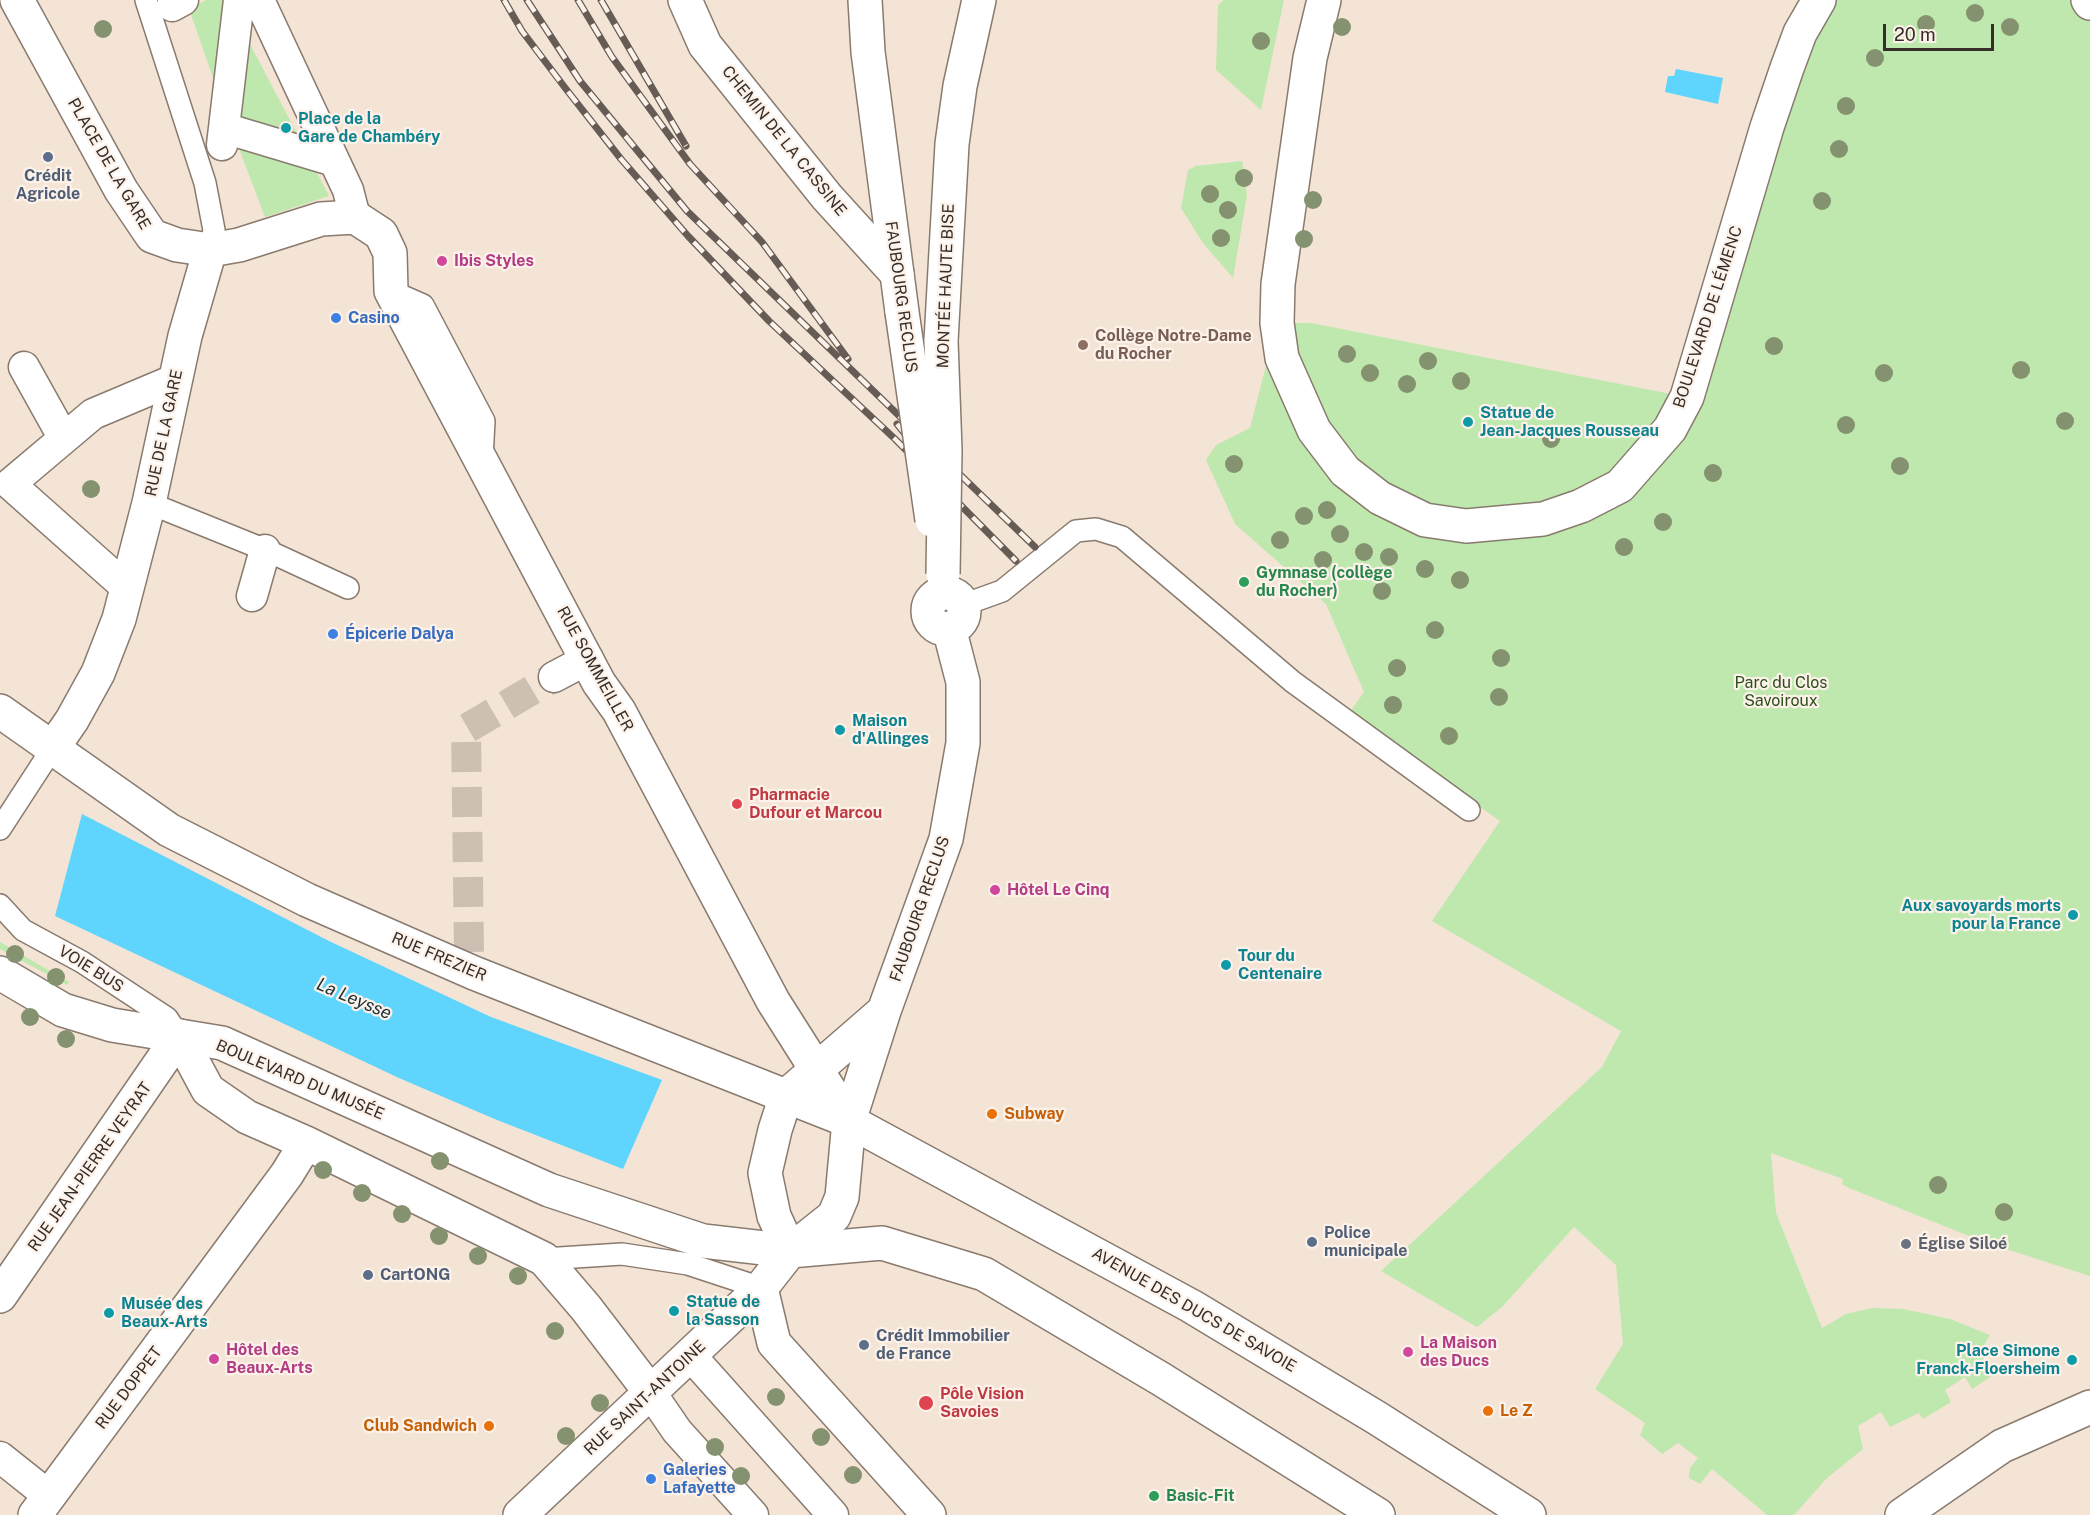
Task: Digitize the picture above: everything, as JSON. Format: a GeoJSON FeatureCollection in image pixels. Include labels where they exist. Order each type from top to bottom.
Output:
{"type":"FeatureCollection","features":[{"type":"Feature","properties":{"kind":"main road","name":"PLACE DE LA GARE"},"geometry":{"type":"LineString","coordinates":[[17,0],[121,190],[152,236],[177,245],[210,250]]}},
{"type":"Feature","properties":{"kind":"main road","name":"CHEMIN DE LA CASSINE"},"geometry":{"type":"LineString","coordinates":[[685,0],[705,45],[827,197],[897,274]]}},
{"type":"Feature","properties":{"kind":"main road","name":"FAUBOURG RECLUS"},"geometry":{"type":"LineString","coordinates":[[790,1251],[834,1216],[842,1197],[849,1120],[884,1011],[946,839],[961,754],[963,682],[950,600],[932,520],[902,312],[868,52],[865,0]]}},
{"type":"Feature","properties":{"kind":"main road","name":"MONTÉE HAUTE BISE"},"geometry":{"type":"LineString","coordinates":[[950,600],[941,341],[952,144],[960,86],[979,0]]}},
{"type":"Feature","properties":{"kind":"main road","name":"BOULEVARD DE LÉMENC"},"geometry":{"type":"LineString","coordinates":[[1324,0],[1310,58],[1278,284],[1277,323],[1282,358],[1314,430],[1345,471],[1380,498],[1425,520],[1466,526],[1506,525],[1543,519],[1581,506],[1620,486],[1670,429],[1687,397],[1787,68],[1800,33],[1820,0]]}},
{"type":"Feature","properties":{"kind":"main road"},"geometry":{"type":"LineString","coordinates":[[210,250],[239,245],[321,219],[355,218]]}},
{"type":"Feature","properties":{"kind":"main road","name":"RUE SOMMEILLER"},"geometry":{"type":"LineString","coordinates":[[355,218],[381,234],[390,253],[391,291],[482,458],[599,683],[619,711],[773,1001],[849,1120]]}},
{"type":"Feature","properties":{"kind":"main road","name":"RUE DE LA GARE"},"geometry":{"type":"LineString","coordinates":[[52,749],[72,720],[98,673],[119,619],[149,503],[176,379],[210,250]]}},
{"type":"Feature","properties":{"kind":"main road","name":"RUE FREZIER"},"geometry":{"type":"LineString","coordinates":[[0,711],[168,830],[307,900],[474,973],[849,1120]]}},
{"type":"Feature","properties":{"kind":"main road"},"geometry":{"type":"LineString","coordinates":[[0,973],[63,1010],[112,1025],[179,1036]]}},
{"type":"Feature","properties":{"kind":"main road","name":"FAUBOURG RECLUS"},"geometry":{"type":"LineString","coordinates":[[786,1096],[884,1011]]}},
{"type":"Feature","properties":{"kind":"main road","name":"BOULEVARD DU MUSÉE"},"geometry":{"type":"LineString","coordinates":[[179,1036],[208,1090],[247,1117],[306,1143],[544,1258],[586,1308],[651,1394]]}},
{"type":"Feature","properties":{"kind":"main road","name":"BOULEVARD DU MUSÉE"},"geometry":{"type":"LineString","coordinates":[[179,1036],[222,1043],[549,1191],[703,1241],[790,1251]]}},
{"type":"Feature","properties":{"kind":"main road","name":"RUE JEAN-PIERRE VEYRAT"},"geometry":{"type":"LineString","coordinates":[[0,1296],[179,1036]]}},
{"type":"Feature","properties":{"kind":"main road"},"geometry":{"type":"LineString","coordinates":[[786,1096],[774,1130],[765,1173],[774,1216],[790,1251],[882,1243],[984,1274],[1161,1379],[1374,1514]]}},
{"type":"Feature","properties":{"kind":"main road","name":"AVENUE DES DUCS DE SAVOIE"},"geometry":{"type":"LineString","coordinates":[[849,1120],[1191,1306],[1377,1418],[1529,1515]]}},
{"type":"Feature","properties":{"kind":"main road","name":"RUE DOPPET"},"geometry":{"type":"LineString","coordinates":[[42,1506],[287,1174],[306,1143]]}},
{"type":"Feature","properties":{"kind":"main road","name":"RUE SAINT-ANTOINE"},"geometry":{"type":"LineString","coordinates":[[519,1515],[692,1356],[761,1288],[790,1251]]}},
{"type":"Feature","properties":{"kind":"main road"},"geometry":{"type":"LineString","coordinates":[[761,1288],[774,1343],[929,1515]]}},
{"type":"Feature","properties":{"kind":"main road"},"geometry":{"type":"LineString","coordinates":[[1902,1515],[2002,1446],[2090,1407]]}},
{"type":"Feature","properties":{"kind":"street"},"geometry":{"type":"LineString","coordinates":[[239,0],[223,136],[334,160]]}},
{"type":"Feature","properties":{"kind":"street"},"geometry":{"type":"LineString","coordinates":[[259,0],[348,190],[355,218]]}},
{"type":"Feature","properties":{"kind":"street"},"geometry":{"type":"LineString","coordinates":[[24,367],[63,437]]}},
{"type":"Feature","properties":{"kind":"street"},"geometry":{"type":"LineString","coordinates":[[127,588],[6,490],[63,437],[93,414],[176,379]]}},
{"type":"Feature","properties":{"kind":"street"},"geometry":{"type":"LineString","coordinates":[[252,596],[266,550]]}},
{"type":"Feature","properties":{"kind":"street"},"geometry":{"type":"LineString","coordinates":[[554,677],[588,659]]}},
{"type":"Feature","properties":{"kind":"street"},"geometry":{"type":"LineString","coordinates":[[692,1356],[833,1515]]}},
{"type":"Feature","properties":{"kind":"street"},"geometry":{"type":"LineString","coordinates":[[651,1394],[677,1431],[753,1515]]}},
{"type":"Feature","properties":{"kind":"street"},"geometry":{"type":"LineString","coordinates":[[0,1458],[42,1506]]}},
{"type":"Feature","properties":{"kind":"lane"},"geometry":{"type":"LineString","coordinates":[[167,2],[214,230],[210,250]]}},
{"type":"Feature","properties":{"kind":"lane"},"geometry":{"type":"LineString","coordinates":[[149,503],[266,550],[348,588]]}},
{"type":"Feature","properties":{"kind":"lane"},"geometry":{"type":"LineString","coordinates":[[950,600],[1002,591],[1076,531],[1096,529],[1122,537],[1293,682],[1469,810]]}},
{"type":"Feature","properties":{"kind":"lane"},"geometry":{"type":"LineString","coordinates":[[0,829],[52,749]]}},
{"type":"Feature","properties":{"kind":"lane","name":"VOIE BUS"},"geometry":{"type":"LineString","coordinates":[[0,905],[23,930],[82,962],[167,1018],[179,1036]]}},
{"type":"Feature","properties":{"kind":"lane"},"geometry":{"type":"LineString","coordinates":[[544,1258],[622,1254],[688,1264],[761,1288]]}},
{"type":"Feature","properties":{"kind":"green space"},"geometry":{"type":"Polygon","coordinates":[[[206,0],[226,0],[219,95],[189,9],[206,0]]]}},
{"type":"Feature","properties":{"kind":"green space"},"geometry":{"type":"Polygon","coordinates":[[[1224,0],[1284,0],[1261,110],[1216,70],[1218,5],[1224,0]]]}},
{"type":"Feature","properties":{"kind":"green space","name":"Parc du Clos Savoiroux"},"geometry":{"type":"Polygon","coordinates":[[[1819,0],[2088,0],[2090,3],[2090,1276],[1984,1242],[1849,1188],[1842,1184],[1843,1179],[1771,1153],[1776,1213],[1822,1328],[1846,1314],[1872,1308],[1903,1309],[1950,1319],[1990,1335],[1980,1352],[1993,1375],[1972,1389],[1965,1377],[1945,1390],[1951,1402],[1923,1419],[1919,1413],[1890,1427],[1881,1412],[1858,1426],[1863,1449],[1827,1478],[1794,1515],[1767,1515],[1712,1469],[1700,1484],[1689,1478],[1690,1468],[1698,1458],[1678,1443],[1662,1454],[1640,1435],[1645,1423],[1595,1389],[1623,1344],[1616,1265],[1574,1227],[1502,1307],[1477,1327],[1381,1271],[1602,1067],[1621,1031],[1432,921],[1500,821],[1348,715],[1364,692],[1326,604],[1235,524],[1206,460],[1216,445],[1250,428],[1277,323],[1311,323],[1686,397],[1819,0]]]}},
{"type":"Feature","properties":{"kind":"green space"},"geometry":{"type":"Polygon","coordinates":[[[250,44],[302,143],[238,122],[250,44]]]}},
{"type":"Feature","properties":{"kind":"green space"},"geometry":{"type":"Polygon","coordinates":[[[238,146],[315,169],[329,196],[265,217],[238,146]]]}},
{"type":"Feature","properties":{"kind":"green space"},"geometry":{"type":"Polygon","coordinates":[[[1242,161],[1247,195],[1233,278],[1203,243],[1181,208],[1188,170],[1196,166],[1242,161]]]}},
{"type":"Feature","properties":{"kind":"green space"},"geometry":{"type":"Polygon","coordinates":[[[0,942],[69,982],[67,985],[0,949],[0,942]]]}},
{"type":"Feature","properties":{"kind":"water"},"geometry":{"type":"Polygon","coordinates":[[[1676,69],[1723,78],[1718,104],[1665,92],[1668,76],[1674,76],[1676,69]]]}},
{"type":"Feature","properties":{"kind":"water","name":"La Leysse"},"geometry":{"type":"Polygon","coordinates":[[[82,814],[329,941],[491,1017],[662,1080],[623,1169],[497,1120],[399,1078],[55,916],[82,814]]]}},
{"type":"Feature","properties":{"kind":"tunnel"},"geometry":{"type":"LineString","coordinates":[[469,952],[466,729],[554,677]]}},
{"type":"Feature","properties":{"kind":"railway"},"geometry":{"type":"LineString","coordinates":[[504,0],[522,31],[566,89],[621,159],[688,236],[769,321],[895,439],[1016,561]]}},
{"type":"Feature","properties":{"kind":"railway"},"geometry":{"type":"LineString","coordinates":[[527,0],[580,81],[687,211],[1035,547]]}},
{"type":"Feature","properties":{"kind":"railway"},"geometry":{"type":"LineString","coordinates":[[578,0],[612,57],[690,164],[762,242],[848,359]]}},
{"type":"Feature","properties":{"kind":"railway"},"geometry":{"type":"LineString","coordinates":[[601,0],[686,146]]}},
{"type":"Feature","properties":{"kind":"railway"},"geometry":{"type":"LineString","coordinates":[[897,424],[927,461]]}},
{"type":"Feature","properties":{"kind":"place","name":"Place de la Gare de Chambéry"},"geometry":{"type":"Point","coordinates":[286,128]}},
{"type":"Feature","properties":{"kind":"place","name":"Crédit Agricole"},"geometry":{"type":"Point","coordinates":[48,157]}},
{"type":"Feature","properties":{"kind":"place","name":"Ibis Styles"},"geometry":{"type":"Point","coordinates":[442,261]}},
{"type":"Feature","properties":{"kind":"place","name":"Casino"},"geometry":{"type":"Point","coordinates":[336,318]}},
{"type":"Feature","properties":{"kind":"place","name":"Collège Notre-Dame du Rocher"},"geometry":{"type":"Point","coordinates":[1083,345]}},
{"type":"Feature","properties":{"kind":"place","name":"Statue de Jean-Jacques Rousseau"},"geometry":{"type":"Point","coordinates":[1468,422]}},
{"type":"Feature","properties":{"kind":"place","name":"Gymnase (collège du Rocher)"},"geometry":{"type":"Point","coordinates":[1244,582]}},
{"type":"Feature","properties":{"kind":"place","name":"Épicerie Dalya"},"geometry":{"type":"Point","coordinates":[333,634]}},
{"type":"Feature","properties":{"kind":"place","name":"Maison d'Allinges"},"geometry":{"type":"Point","coordinates":[840,730]}},
{"type":"Feature","properties":{"kind":"place","name":"Pharmacie Dufour et Marcou"},"geometry":{"type":"Point","coordinates":[737,804]}},
{"type":"Feature","properties":{"kind":"place","name":"Hôtel Le Cinq"},"geometry":{"type":"Point","coordinates":[995,890]}},
{"type":"Feature","properties":{"kind":"place","name":"Aux savoyards morts pour la France"},"geometry":{"type":"Point","coordinates":[2073,915]}},
{"type":"Feature","properties":{"kind":"place","name":"Tour du Centenaire"},"geometry":{"type":"Point","coordinates":[1226,965]}},
{"type":"Feature","properties":{"kind":"place","name":"Subway"},"geometry":{"type":"Point","coordinates":[992,1114]}},
{"type":"Feature","properties":{"kind":"place","name":"Police municipale"},"geometry":{"type":"Point","coordinates":[1312,1242]}},
{"type":"Feature","properties":{"kind":"place","name":"Église Siloé"},"geometry":{"type":"Point","coordinates":[1906,1244]}},
{"type":"Feature","properties":{"kind":"place","name":"CartONG"},"geometry":{"type":"Point","coordinates":[368,1275]}},
{"type":"Feature","properties":{"kind":"place","name":"Statue de la Sasson"},"geometry":{"type":"Point","coordinates":[674,1311]}},
{"type":"Feature","properties":{"kind":"place","name":"Musée des Beaux-Arts"},"geometry":{"type":"Point","coordinates":[109,1313]}},
{"type":"Feature","properties":{"kind":"place","name":"Crédit Immobilier de France"},"geometry":{"type":"Point","coordinates":[864,1345]}},
{"type":"Feature","properties":{"kind":"place","name":"La Maison des Ducs"},"geometry":{"type":"Point","coordinates":[1408,1352]}},
{"type":"Feature","properties":{"kind":"place","name":"Hôtel des Beaux-Arts"},"geometry":{"type":"Point","coordinates":[214,1359]}},
{"type":"Feature","properties":{"kind":"place","name":"Place Simone Franck-Floersheim"},"geometry":{"type":"Point","coordinates":[2072,1360]}},
{"type":"Feature","properties":{"kind":"place","name":"Pôle Vision Savoies"},"geometry":{"type":"Point","coordinates":[926,1403]}},
{"type":"Feature","properties":{"kind":"place","name":"Le Z"},"geometry":{"type":"Point","coordinates":[1488,1411]}},
{"type":"Feature","properties":{"kind":"place","name":"Club Sandwich"},"geometry":{"type":"Point","coordinates":[489,1426]}},
{"type":"Feature","properties":{"kind":"place","name":"Galeries Lafayette"},"geometry":{"type":"Point","coordinates":[651,1479]}},
{"type":"Feature","properties":{"kind":"place","name":"Basic-Fit"},"geometry":{"type":"Point","coordinates":[1154,1496]}}]}
